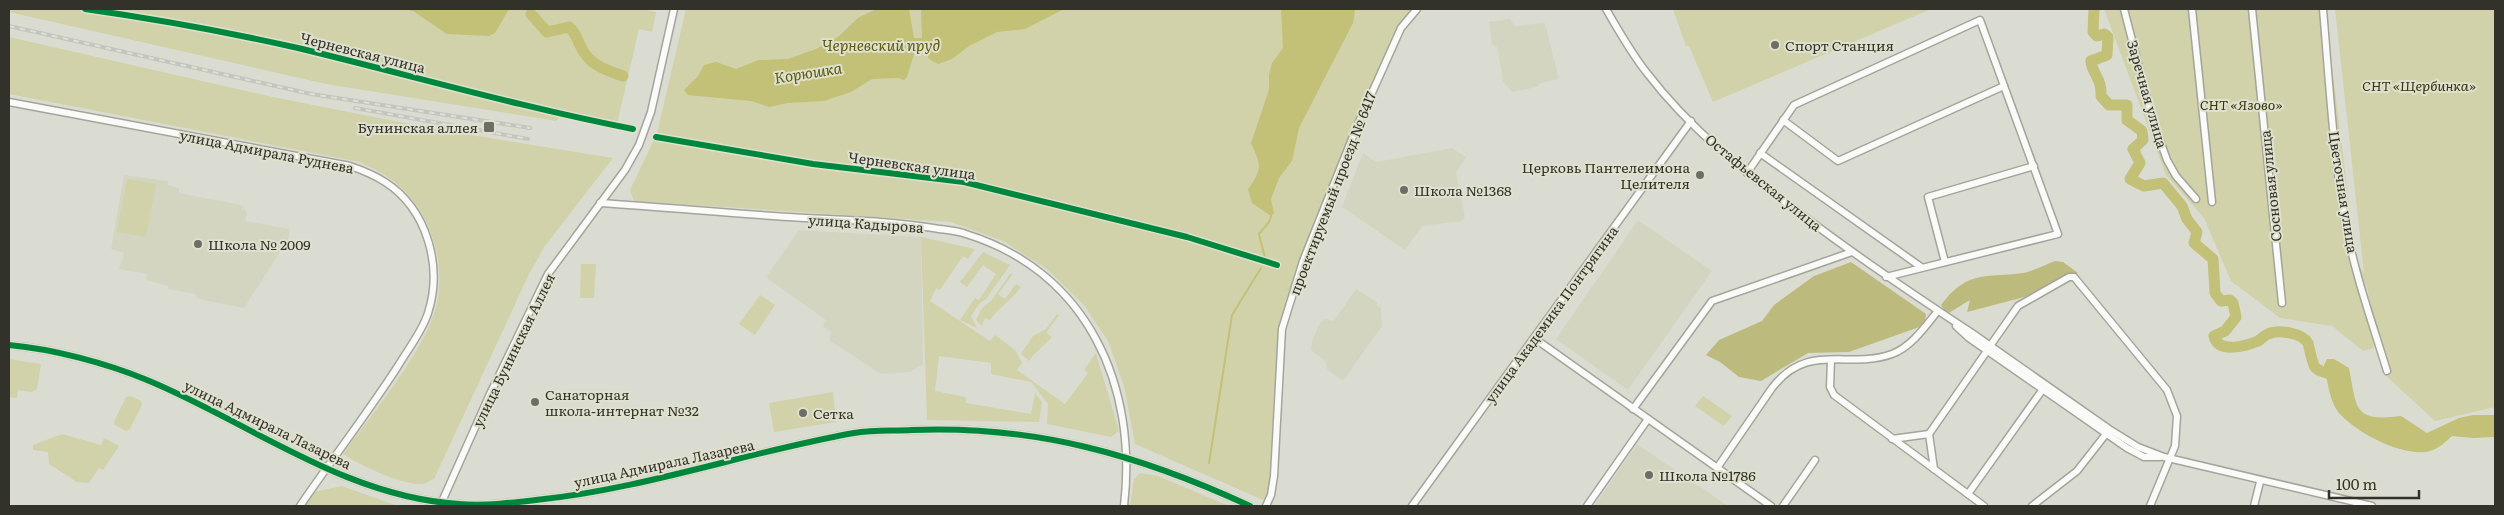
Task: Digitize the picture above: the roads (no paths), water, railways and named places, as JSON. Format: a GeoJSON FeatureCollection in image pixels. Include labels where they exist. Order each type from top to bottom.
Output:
{"type":"FeatureCollection","features":[{"type":"Feature","properties":{"kind":"street","name":"улица Бунинская Аллея"},"geometry":{"type":"LineString","coordinates":[[441,504],[490,394],[548,274],[631,161],[651,112],[674,9]]}},
{"type":"Feature","properties":{"kind":"street","name":"проектируемый проезд № 6417"},"geometry":{"type":"LineString","coordinates":[[1266,506],[1271,495],[1274,476],[1282,328],[1303,261],[1364,110],[1401,28],[1417,9]]}},
{"type":"Feature","properties":{"kind":"street","name":"Остафьевская улица"},"geometry":{"type":"LineString","coordinates":[[1606,9],[1643,68],[1691,121],[1747,173],[1886,277],[2109,429],[2138,447],[2167,458],[2260,482],[2372,506]]}},
{"type":"Feature","properties":{"kind":"street","name":"Заречная улица"},"geometry":{"type":"LineString","coordinates":[[2124,9],[2152,118],[2167,160],[2176,176],[2196,199]]}},
{"type":"Feature","properties":{"kind":"street"},"geometry":{"type":"LineString","coordinates":[[2192,9],[2212,202]]}},
{"type":"Feature","properties":{"kind":"street","name":"Сосновая улица"},"geometry":{"type":"LineString","coordinates":[[2252,9],[2282,303]]}},
{"type":"Feature","properties":{"kind":"street","name":"Цветочная улица"},"geometry":{"type":"LineString","coordinates":[[2324,9],[2336,163],[2345,222],[2356,270],[2387,371]]}},
{"type":"Feature","properties":{"kind":"street"},"geometry":{"type":"LineString","coordinates":[[1747,173],[1794,105],[1800,101],[1980,20],[2058,234],[1886,277]]}},
{"type":"Feature","properties":{"kind":"street"},"geometry":{"type":"LineString","coordinates":[[1783,120],[1838,161],[2004,86]]}},
{"type":"Feature","properties":{"kind":"street","name":"улица Адмирала Руднева"},"geometry":{"type":"LineString","coordinates":[[9,102],[350,166],[386,182],[410,204],[428,238],[433,258],[432,298],[428,314],[420,332],[300,506]]}},
{"type":"Feature","properties":{"kind":"street","name":"улица Академика Понтрягина"},"geometry":{"type":"LineString","coordinates":[[1412,506],[1691,121]]}},
{"type":"Feature","properties":{"kind":"street"},"geometry":{"type":"LineString","coordinates":[[1760,153],[1921,267]]}},
{"type":"Feature","properties":{"kind":"street"},"geometry":{"type":"LineString","coordinates":[[1945,262],[1928,197],[2034,166]]}},
{"type":"Feature","properties":{"kind":"street","name":"улица Кадырова"},"geometry":{"type":"LineString","coordinates":[[600,203],[902,223],[968,234],[1007,252],[1027,264],[1060,289],[1081,314],[1100,343],[1119,397],[1126,432],[1127,479],[1124,506]]}},
{"type":"Feature","properties":{"kind":"street"},"geometry":{"type":"LineString","coordinates":[[1633,409],[1712,301],[1852,252]]}},
{"type":"Feature","properties":{"kind":"street"},"geometry":{"type":"LineString","coordinates":[[1934,469],[1929,434],[2018,306],[2069,277],[2074,277],[2167,390],[2177,416],[2175,446],[2167,458],[2150,506]]}},
{"type":"Feature","properties":{"kind":"street"},"geometry":{"type":"LineString","coordinates":[[1717,468],[1780,378],[1795,366],[1814,360],[1881,357],[1894,353],[1924,329],[1937,312]]}},
{"type":"Feature","properties":{"kind":"street"},"geometry":{"type":"LineString","coordinates":[[1534,338],[1771,506]]}},
{"type":"Feature","properties":{"kind":"street","name":"улица Адмирала Лазарева"},"geometry":{"type":"LineString","coordinates":[[9,345],[48,351],[140,377],[326,468],[390,492],[441,504],[486,505],[584,495],[857,432],[945,429],[987,430],[1029,435],[1126,456],[1174,472],[1250,506]]}},
{"type":"Feature","properties":{"kind":"street","name":"Остафьевская улица"},"geometry":{"type":"LineString","coordinates":[[1989,348],[2042,389],[2106,434],[2144,457],[2167,458]]}},
{"type":"Feature","properties":{"kind":"street"},"geometry":{"type":"LineString","coordinates":[[1831,360],[1830,387],[1834,395],[1984,506]]}},
{"type":"Feature","properties":{"kind":"street"},"geometry":{"type":"LineString","coordinates":[[1968,494],[2042,389]]}},
{"type":"Feature","properties":{"kind":"street"},"geometry":{"type":"LineString","coordinates":[[1587,506],[1648,419]]}},
{"type":"Feature","properties":{"kind":"street"},"geometry":{"type":"LineString","coordinates":[[1892,439],[1929,434]]}},
{"type":"Feature","properties":{"kind":"street"},"geometry":{"type":"LineString","coordinates":[[2032,506],[2077,471],[2106,434]]}},
{"type":"Feature","properties":{"kind":"street"},"geometry":{"type":"LineString","coordinates":[[1783,506],[1815,460]]}},
{"type":"Feature","properties":{"kind":"street"},"geometry":{"type":"LineString","coordinates":[[2254,506],[2260,482]]}},
{"type":"Feature","properties":{"kind":"water"},"geometry":{"type":"Polygon","coordinates":[[[404,9],[509,9],[495,33],[489,36],[447,34],[413,11],[404,9]]]}},
{"type":"Feature","properties":{"kind":"water","name":"Черневский пруд"},"geometry":{"type":"Polygon","coordinates":[[[876,9],[909,9],[914,38],[922,38],[921,9],[1064,9],[1025,29],[997,32],[969,46],[952,59],[938,64],[929,59],[925,51],[915,51],[907,77],[904,80],[898,78],[872,79],[851,92],[824,101],[788,103],[769,107],[751,101],[688,95],[684,90],[698,76],[704,65],[716,62],[736,69],[759,60],[788,59],[816,49],[838,37],[858,18],[876,9]]]}},
{"type":"Feature","properties":{"kind":"water"},"geometry":{"type":"Polygon","coordinates":[[[1281,9],[1355,9],[1353,23],[1299,128],[1292,161],[1279,178],[1271,199],[1274,213],[1271,216],[1252,203],[1248,189],[1259,167],[1251,143],[1269,90],[1269,75],[1272,63],[1283,48],[1281,9]]]}},
{"type":"Feature","properties":{"kind":"water"},"geometry":{"type":"Polygon","coordinates":[[[2327,359],[2334,359],[2349,368],[2356,403],[2360,410],[2366,414],[2374,417],[2401,416],[2427,433],[2459,418],[2473,415],[2495,415],[2495,437],[2473,438],[2452,436],[2437,448],[2420,452],[2408,451],[2383,443],[2359,430],[2342,416],[2334,405],[2324,365],[2327,359]]]}},
{"type":"Feature","properties":{"kind":"waterway"},"geometry":{"type":"LineString","coordinates":[[2094,9],[2093,32],[2097,36],[2104,34],[2108,37],[2107,55],[2091,61],[2099,80],[2101,96],[2109,105],[2127,105],[2127,120],[2142,131],[2143,140],[2133,149],[2140,163],[2130,179],[2144,186],[2163,183],[2182,206],[2187,219],[2197,232],[2194,243],[2213,259],[2215,293],[2221,301],[2230,300],[2233,303],[2236,317],[2225,331],[2214,336],[2217,342],[2227,347],[2233,347],[2253,343],[2272,333],[2295,334],[2308,343],[2312,361],[2317,369],[2341,379]]}},
{"type":"Feature","properties":{"kind":"waterway","name":"Корюшка"},"geometry":{"type":"LineString","coordinates":[[531,14],[547,32],[569,27],[575,34],[584,53],[593,63],[623,76]]}},
{"type":"Feature","properties":{"kind":"waterway"},"geometry":{"type":"LineString","coordinates":[[1265,258],[1259,234],[1269,222],[1271,216]]}},
{"type":"Feature","properties":{"kind":"waterway"},"geometry":{"type":"LineString","coordinates":[[1209,463],[1232,315],[1261,268]]}},
{"type":"Feature","properties":{"kind":"railway"},"geometry":{"type":"LineString","coordinates":[[9,26],[311,94],[530,128]]}},
{"type":"Feature","properties":{"kind":"railway"},"geometry":{"type":"LineString","coordinates":[[355,108],[528,139]]}},
{"type":"Feature","properties":{"kind":"place","name":"Спорт Станция"},"geometry":{"type":"Point","coordinates":[1775,45]}},
{"type":"Feature","properties":{"kind":"place","name":"Бунинская аллея"},"geometry":{"type":"Point","coordinates":[489,127]}},
{"type":"Feature","properties":{"kind":"place","name":"Церковь Пантелеимона Целителя"},"geometry":{"type":"Point","coordinates":[1700,175]}},
{"type":"Feature","properties":{"kind":"place","name":"Школа №1368"},"geometry":{"type":"Point","coordinates":[1404,190]}},
{"type":"Feature","properties":{"kind":"place","name":"Школа № 2009"},"geometry":{"type":"Point","coordinates":[198,244]}},
{"type":"Feature","properties":{"kind":"place","name":"Санаторная школа-интернат №32"},"geometry":{"type":"Point","coordinates":[535,402]}},
{"type":"Feature","properties":{"kind":"place","name":"Сетка"},"geometry":{"type":"Point","coordinates":[803,413]}},
{"type":"Feature","properties":{"kind":"place","name":"Школа №1786"},"geometry":{"type":"Point","coordinates":[1649,475]}},
{"type":"Feature","properties":{"kind":"park label","name":"СНТ «Щербинка»"},"geometry":{"type":"Point","coordinates":[2419,85]}},
{"type":"Feature","properties":{"kind":"park label","name":"СНТ «Язово»"},"geometry":{"type":"Point","coordinates":[2241,104]}}]}
